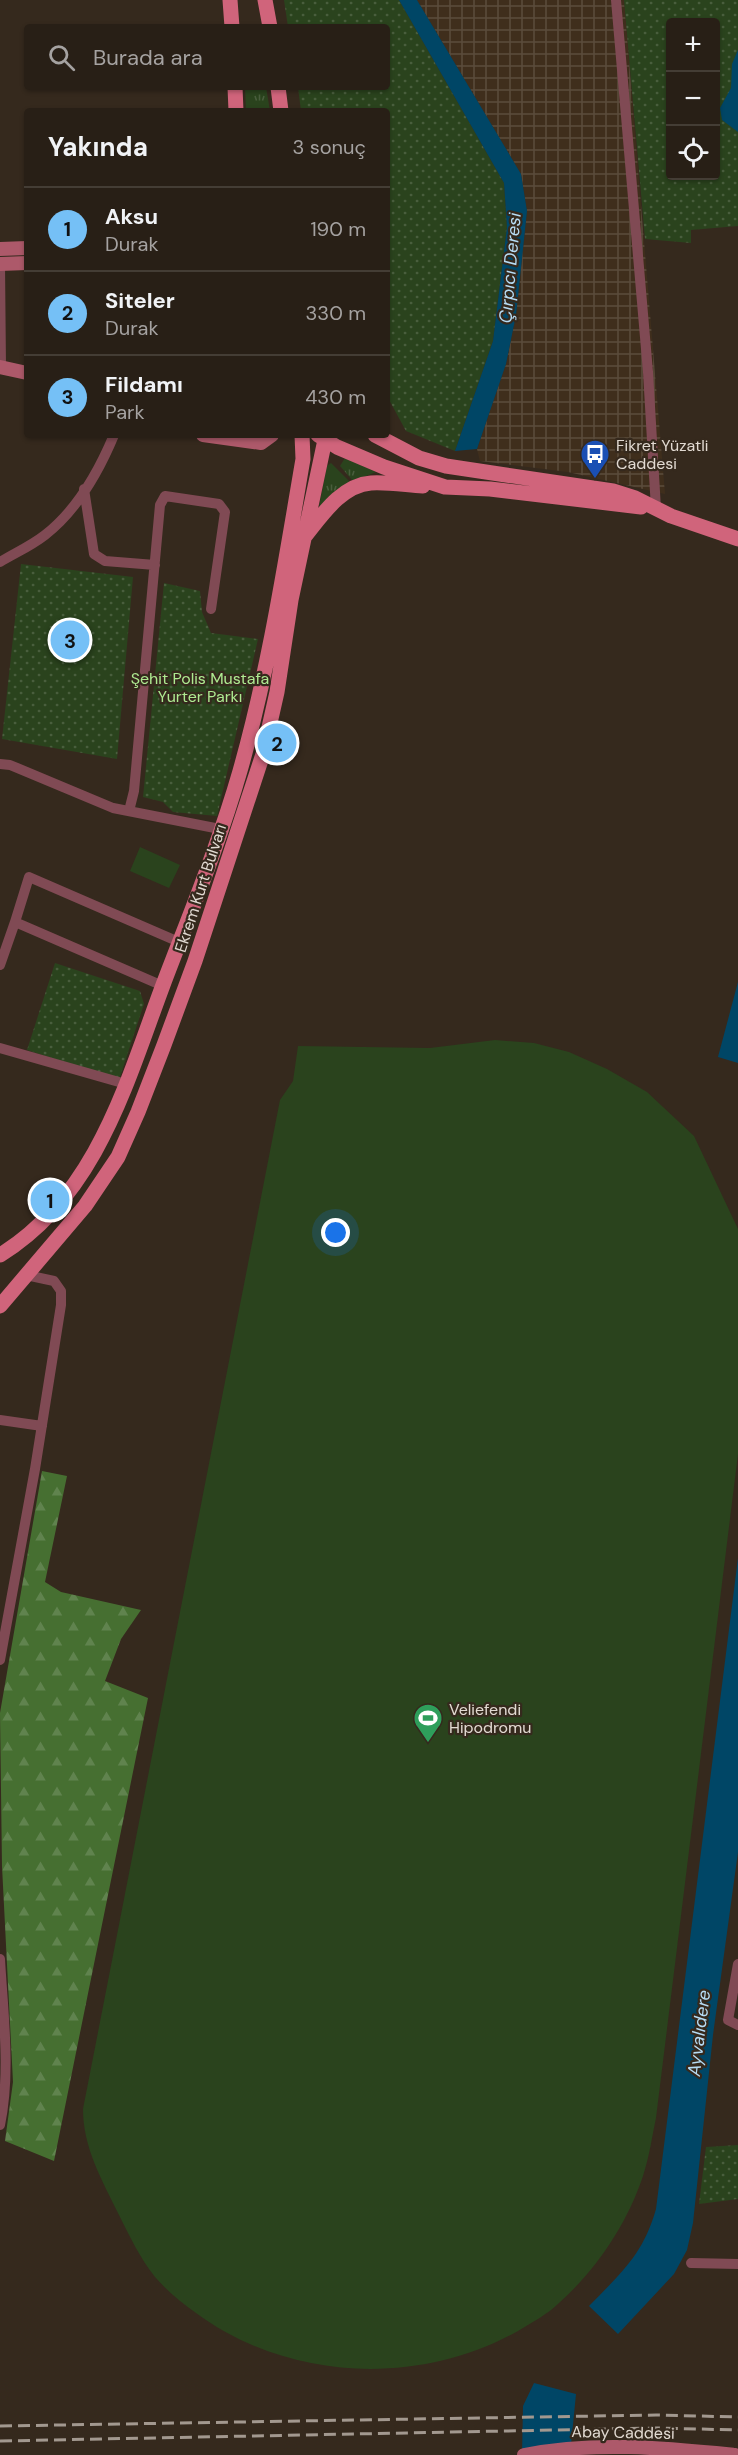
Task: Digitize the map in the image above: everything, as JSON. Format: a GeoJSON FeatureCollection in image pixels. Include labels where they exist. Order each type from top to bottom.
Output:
{"type":"FeatureCollection","features":[{"type":"Feature","properties":{"kind":"main road"},"geometry":{"type":"LineString","coordinates":[[230,0],[232,24]]}},
{"type":"Feature","properties":{"kind":"main road"},"geometry":{"type":"LineString","coordinates":[[265,0],[269,24]]}},
{"type":"Feature","properties":{"kind":"main road"},"geometry":{"type":"LineString","coordinates":[[235,90],[236,108]]}},
{"type":"Feature","properties":{"kind":"main road"},"geometry":{"type":"LineString","coordinates":[[278,90],[281,108]]}},
{"type":"Feature","properties":{"kind":"main road"},"geometry":{"type":"LineString","coordinates":[[0,249],[24,248]]}},
{"type":"Feature","properties":{"kind":"main road"},"geometry":{"type":"LineString","coordinates":[[0,264],[24,263]]}},
{"type":"Feature","properties":{"kind":"main road"},"geometry":{"type":"LineString","coordinates":[[0,367],[24,372]]}},
{"type":"Feature","properties":{"kind":"main road"},"geometry":{"type":"LineString","coordinates":[[225,438],[261,443],[268,438]]}},
{"type":"Feature","properties":{"kind":"main road","name":"Ekrem Kurt Bulvarı"},"geometry":{"type":"LineString","coordinates":[[0,1255],[26,1238],[50,1215],[78,1182],[99,1147],[126,1084],[163,986],[240,772],[276,617],[303,459],[302,438]]}},
{"type":"Feature","properties":{"kind":"main road","name":"Ekrem Kurt Bulvarı"},"geometry":{"type":"LineString","coordinates":[[0,1306],[85,1206],[118,1156],[195,962],[263,754],[277,692],[291,600],[323,438]]}},
{"type":"Feature","properties":{"kind":"main road"},"geometry":{"type":"LineString","coordinates":[[325,438],[384,467],[446,487]]}},
{"type":"Feature","properties":{"kind":"main road"},"geometry":{"type":"LineString","coordinates":[[381,438],[419,458],[446,466],[613,491],[738,539]]}},
{"type":"Feature","properties":{"kind":"main road"},"geometry":{"type":"LineString","coordinates":[[384,467],[383,460],[386,450],[394,445]]}},
{"type":"Feature","properties":{"kind":"main road"},"geometry":{"type":"LineString","coordinates":[[304,538],[334,501],[355,488],[369,483],[490,489],[656,509]]}},
{"type":"Feature","properties":{"kind":"main road","name":"Abay Caddesi"},"geometry":{"type":"LineString","coordinates":[[524,2455],[568,2447],[624,2446],[729,2455]]}},
{"type":"Feature","properties":{"kind":"street"},"geometry":{"type":"LineString","coordinates":[[616,0],[648,372],[656,509]]}},
{"type":"Feature","properties":{"kind":"street"},"geometry":{"type":"LineString","coordinates":[[0,264],[0,367]]}},
{"type":"Feature","properties":{"kind":"street"},"geometry":{"type":"LineString","coordinates":[[0,562],[44,536],[65,518],[100,464],[113,438]]}},
{"type":"Feature","properties":{"kind":"street"},"geometry":{"type":"LineString","coordinates":[[84,489],[94,554],[105,561],[155,565]]}},
{"type":"Feature","properties":{"kind":"street"},"geometry":{"type":"LineString","coordinates":[[129,811],[134,791],[160,505],[165,496],[219,504],[225,512],[211,609]]}},
{"type":"Feature","properties":{"kind":"street"},"geometry":{"type":"LineString","coordinates":[[0,764],[10,765],[113,808],[220,829]]}},
{"type":"Feature","properties":{"kind":"street"},"geometry":{"type":"LineString","coordinates":[[0,965],[30,877],[179,942]]}},
{"type":"Feature","properties":{"kind":"street"},"geometry":{"type":"LineString","coordinates":[[15,922],[163,986]]}},
{"type":"Feature","properties":{"kind":"street"},"geometry":{"type":"LineString","coordinates":[[0,1048],[126,1084]]}},
{"type":"Feature","properties":{"kind":"street"},"geometry":{"type":"LineString","coordinates":[[0,1660],[60,1317],[61,1291],[54,1281],[26,1275]]}},
{"type":"Feature","properties":{"kind":"street"},"geometry":{"type":"LineString","coordinates":[[0,1420],[42,1426]]}},
{"type":"Feature","properties":{"kind":"street"},"geometry":{"type":"LineString","coordinates":[[0,1959],[5,2056],[3,2111],[0,2126]]}},
{"type":"Feature","properties":{"kind":"street"},"geometry":{"type":"LineString","coordinates":[[738,1964],[728,2020],[738,2025]]}},
{"type":"Feature","properties":{"kind":"street"},"geometry":{"type":"LineString","coordinates":[[691,2263],[738,2264]]}},
{"type":"Feature","properties":{"kind":"shaded area"},"geometry":{"type":"Polygon","coordinates":[[[417,0],[624,0],[665,494],[568,472],[480,461],[477,449],[506,364],[516,315],[527,211],[521,174],[417,0]]]}},
{"type":"Feature","properties":{"kind":"green space"},"geometry":{"type":"Polygon","coordinates":[[[284,0],[399,0],[504,183],[507,227],[493,341],[455,451],[406,431],[390,402],[390,108],[301,108],[298,90],[390,90],[390,24],[288,24],[284,0]]]}},
{"type":"Feature","properties":{"kind":"green space"},"geometry":{"type":"Polygon","coordinates":[[[624,0],[738,0],[738,226],[691,230],[691,243],[645,239],[624,0]]]}},
{"type":"Feature","properties":{"kind":"green space"},"geometry":{"type":"Polygon","coordinates":[[[245,90],[266,90],[270,108],[246,108],[245,90]]]}},
{"type":"Feature","properties":{"kind":"green space"},"geometry":{"type":"Polygon","coordinates":[[[345,458],[376,472],[353,481],[340,466],[345,458]]]}},
{"type":"Feature","properties":{"kind":"green space"},"geometry":{"type":"Polygon","coordinates":[[[331,463],[351,483],[319,507],[327,466],[331,463]]]}},
{"type":"Feature","properties":{"kind":"green space"},"geometry":{"type":"Polygon","coordinates":[[[21,564],[133,577],[117,759],[2,739],[21,564]]]}},
{"type":"Feature","properties":{"kind":"green space","name":"Şehit Polis Mustafa Yurter Parkı"},"geometry":{"type":"Polygon","coordinates":[[[164,583],[200,591],[202,612],[211,633],[258,639],[217,816],[173,812],[163,802],[143,797],[164,583]]]}},
{"type":"Feature","properties":{"kind":"green space"},"geometry":{"type":"Polygon","coordinates":[[[140,847],[180,865],[169,888],[130,871],[140,847]]]}},
{"type":"Feature","properties":{"kind":"green space"},"geometry":{"type":"Polygon","coordinates":[[[55,963],[140,991],[144,1004],[119,1080],[27,1050],[55,963]]]}},
{"type":"Feature","properties":{"kind":"green space","name":"Veliefendi Hipodromu"},"geometry":{"type":"Polygon","coordinates":[[[495,1040],[534,1043],[569,1052],[607,1069],[647,1092],[694,1136],[738,1229],[738,1454],[656,2118],[643,2176],[619,2228],[586,2276],[550,2311],[518,2331],[479,2349],[438,2361],[396,2368],[354,2368],[312,2363],[271,2352],[232,2336],[196,2313],[164,2287],[140,2255],[100,2176],[86,2137],[83,2109],[280,1100],[293,1081],[298,1046],[430,1048],[495,1040]]]}},
{"type":"Feature","properties":{"kind":"green space"},"geometry":{"type":"Polygon","coordinates":[[[42,1471],[67,1476],[45,1582],[61,1592],[141,1610],[121,1639],[105,1681],[148,1698],[54,2161],[5,2141],[13,2082],[2,1866],[0,1713],[42,1471]]]}},
{"type":"Feature","properties":{"kind":"green space"},"geometry":{"type":"Polygon","coordinates":[[[738,2145],[738,2199],[699,2204],[706,2147],[738,2145]]]}},
{"type":"Feature","properties":{"kind":"water","name":"Çırpıcı Deresi"},"geometry":{"type":"Polygon","coordinates":[[[399,0],[417,0],[521,174],[527,211],[516,315],[506,364],[477,449],[455,451],[493,341],[507,227],[504,183],[399,0]]]}},
{"type":"Feature","properties":{"kind":"water"},"geometry":{"type":"Polygon","coordinates":[[[738,50],[738,132],[722,120],[720,108],[731,88],[732,64],[738,50]]]}},
{"type":"Feature","properties":{"kind":"water"},"geometry":{"type":"Polygon","coordinates":[[[738,982],[738,1063],[718,1057],[738,982]]]}},
{"type":"Feature","properties":{"kind":"water","name":"Ayvalıdere"},"geometry":{"type":"Polygon","coordinates":[[[738,1558],[738,1852],[713,2035],[693,2223],[687,2250],[674,2274],[618,2334],[589,2306],[621,2273],[638,2251],[656,2209],[738,1558]]]}},
{"type":"Feature","properties":{"kind":"water"},"geometry":{"type":"Polygon","coordinates":[[[534,2383],[576,2394],[570,2455],[522,2455],[523,2406],[534,2383]]]}},
{"type":"Feature","properties":{"kind":"railway"},"geometry":{"type":"LineString","coordinates":[[0,2426],[656,2415],[738,2417]]}},
{"type":"Feature","properties":{"kind":"railway"},"geometry":{"type":"LineString","coordinates":[[0,2441],[656,2428],[738,2430]]}},
{"type":"Feature","properties":{"kind":"place","name":"Fikret Yüzatli Caddesi"},"geometry":{"type":"Point","coordinates":[595,480]}},
{"type":"Feature","properties":{"kind":"place","name":"Fildamı"},"geometry":{"type":"Point","coordinates":[70,640]}},
{"type":"Feature","properties":{"kind":"place","name":"Siteler"},"geometry":{"type":"Point","coordinates":[277,743]}},
{"type":"Feature","properties":{"kind":"place","name":"Aksu"},"geometry":{"type":"Point","coordinates":[50,1200]}},
{"type":"Feature","properties":{"kind":"place","name":"Veliefendi Hipodromu"},"geometry":{"type":"Point","coordinates":[428,1744]}}]}
